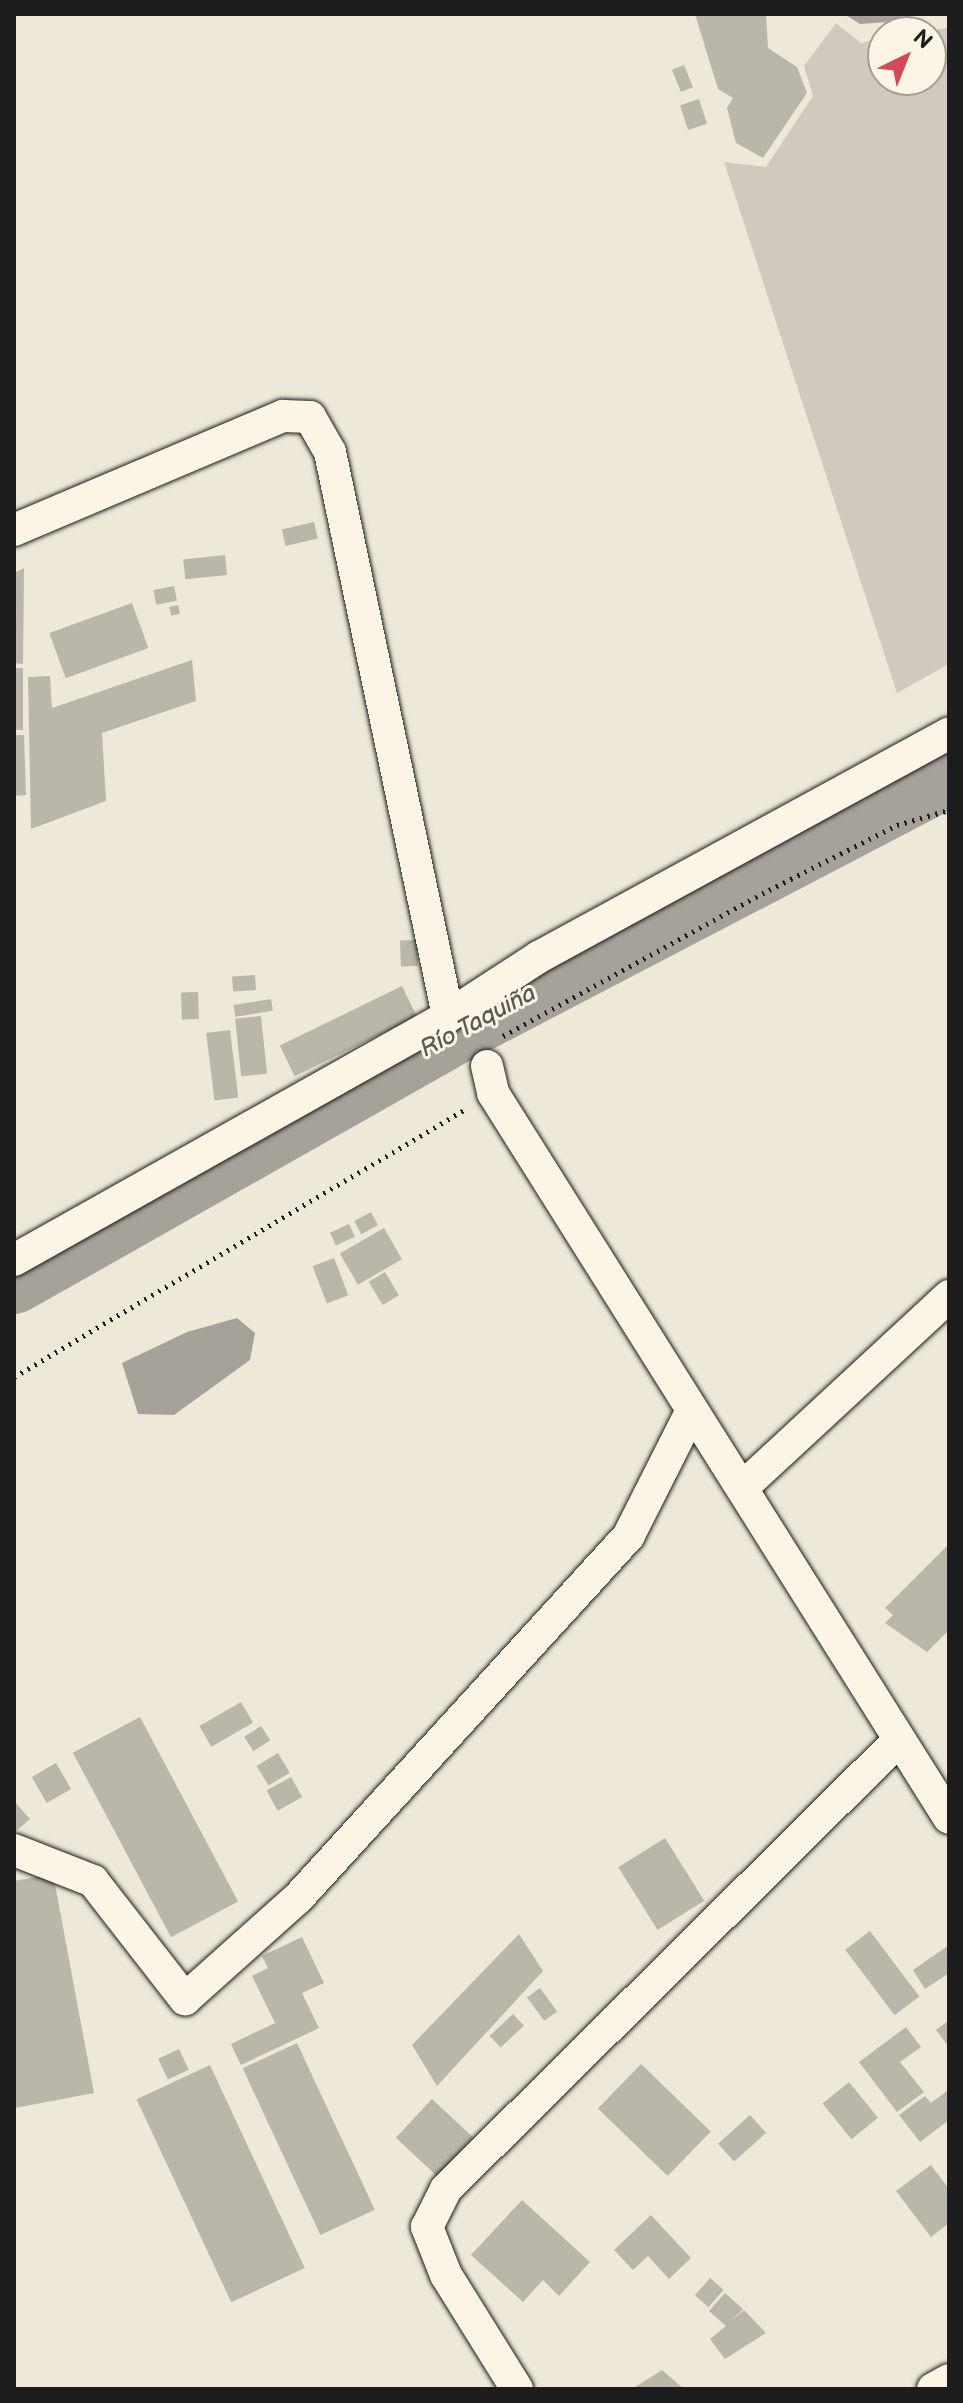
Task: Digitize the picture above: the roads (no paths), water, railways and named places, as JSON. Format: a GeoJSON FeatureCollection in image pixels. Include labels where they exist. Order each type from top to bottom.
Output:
{"type":"FeatureCollection","features":[{"type":"Feature","properties":{"kind":"street"},"geometry":{"type":"LineString","coordinates":[[14,530],[283,416],[310,417],[330,452],[448,1016]]}},
{"type":"Feature","properties":{"kind":"street"},"geometry":{"type":"LineString","coordinates":[[14,1260],[448,1016],[539,957],[949,733]]}},
{"type":"Feature","properties":{"kind":"street"},"geometry":{"type":"LineString","coordinates":[[490,1079],[691,1412],[743,1487],[898,1741],[949,1818]]}},
{"type":"Feature","properties":{"kind":"street"},"geometry":{"type":"LineString","coordinates":[[743,1487],[949,1296]]}},
{"type":"Feature","properties":{"kind":"street"},"geometry":{"type":"LineString","coordinates":[[14,1850],[93,1881],[185,1999],[298,1898],[629,1535],[691,1412]]}},
{"type":"Feature","properties":{"kind":"street"},"geometry":{"type":"LineString","coordinates":[[517,2389],[446,2275],[427,2227],[446,2189],[898,1741]]}},
{"type":"Feature","properties":{"kind":"street"},"geometry":{"type":"LineString","coordinates":[[933,2389],[949,2380]]}},
{"type":"Feature","properties":{"kind":"waterway","name":"Río Taquiña"},"geometry":{"type":"LineString","coordinates":[[14,1282],[441,1040],[949,775]]}}]}
